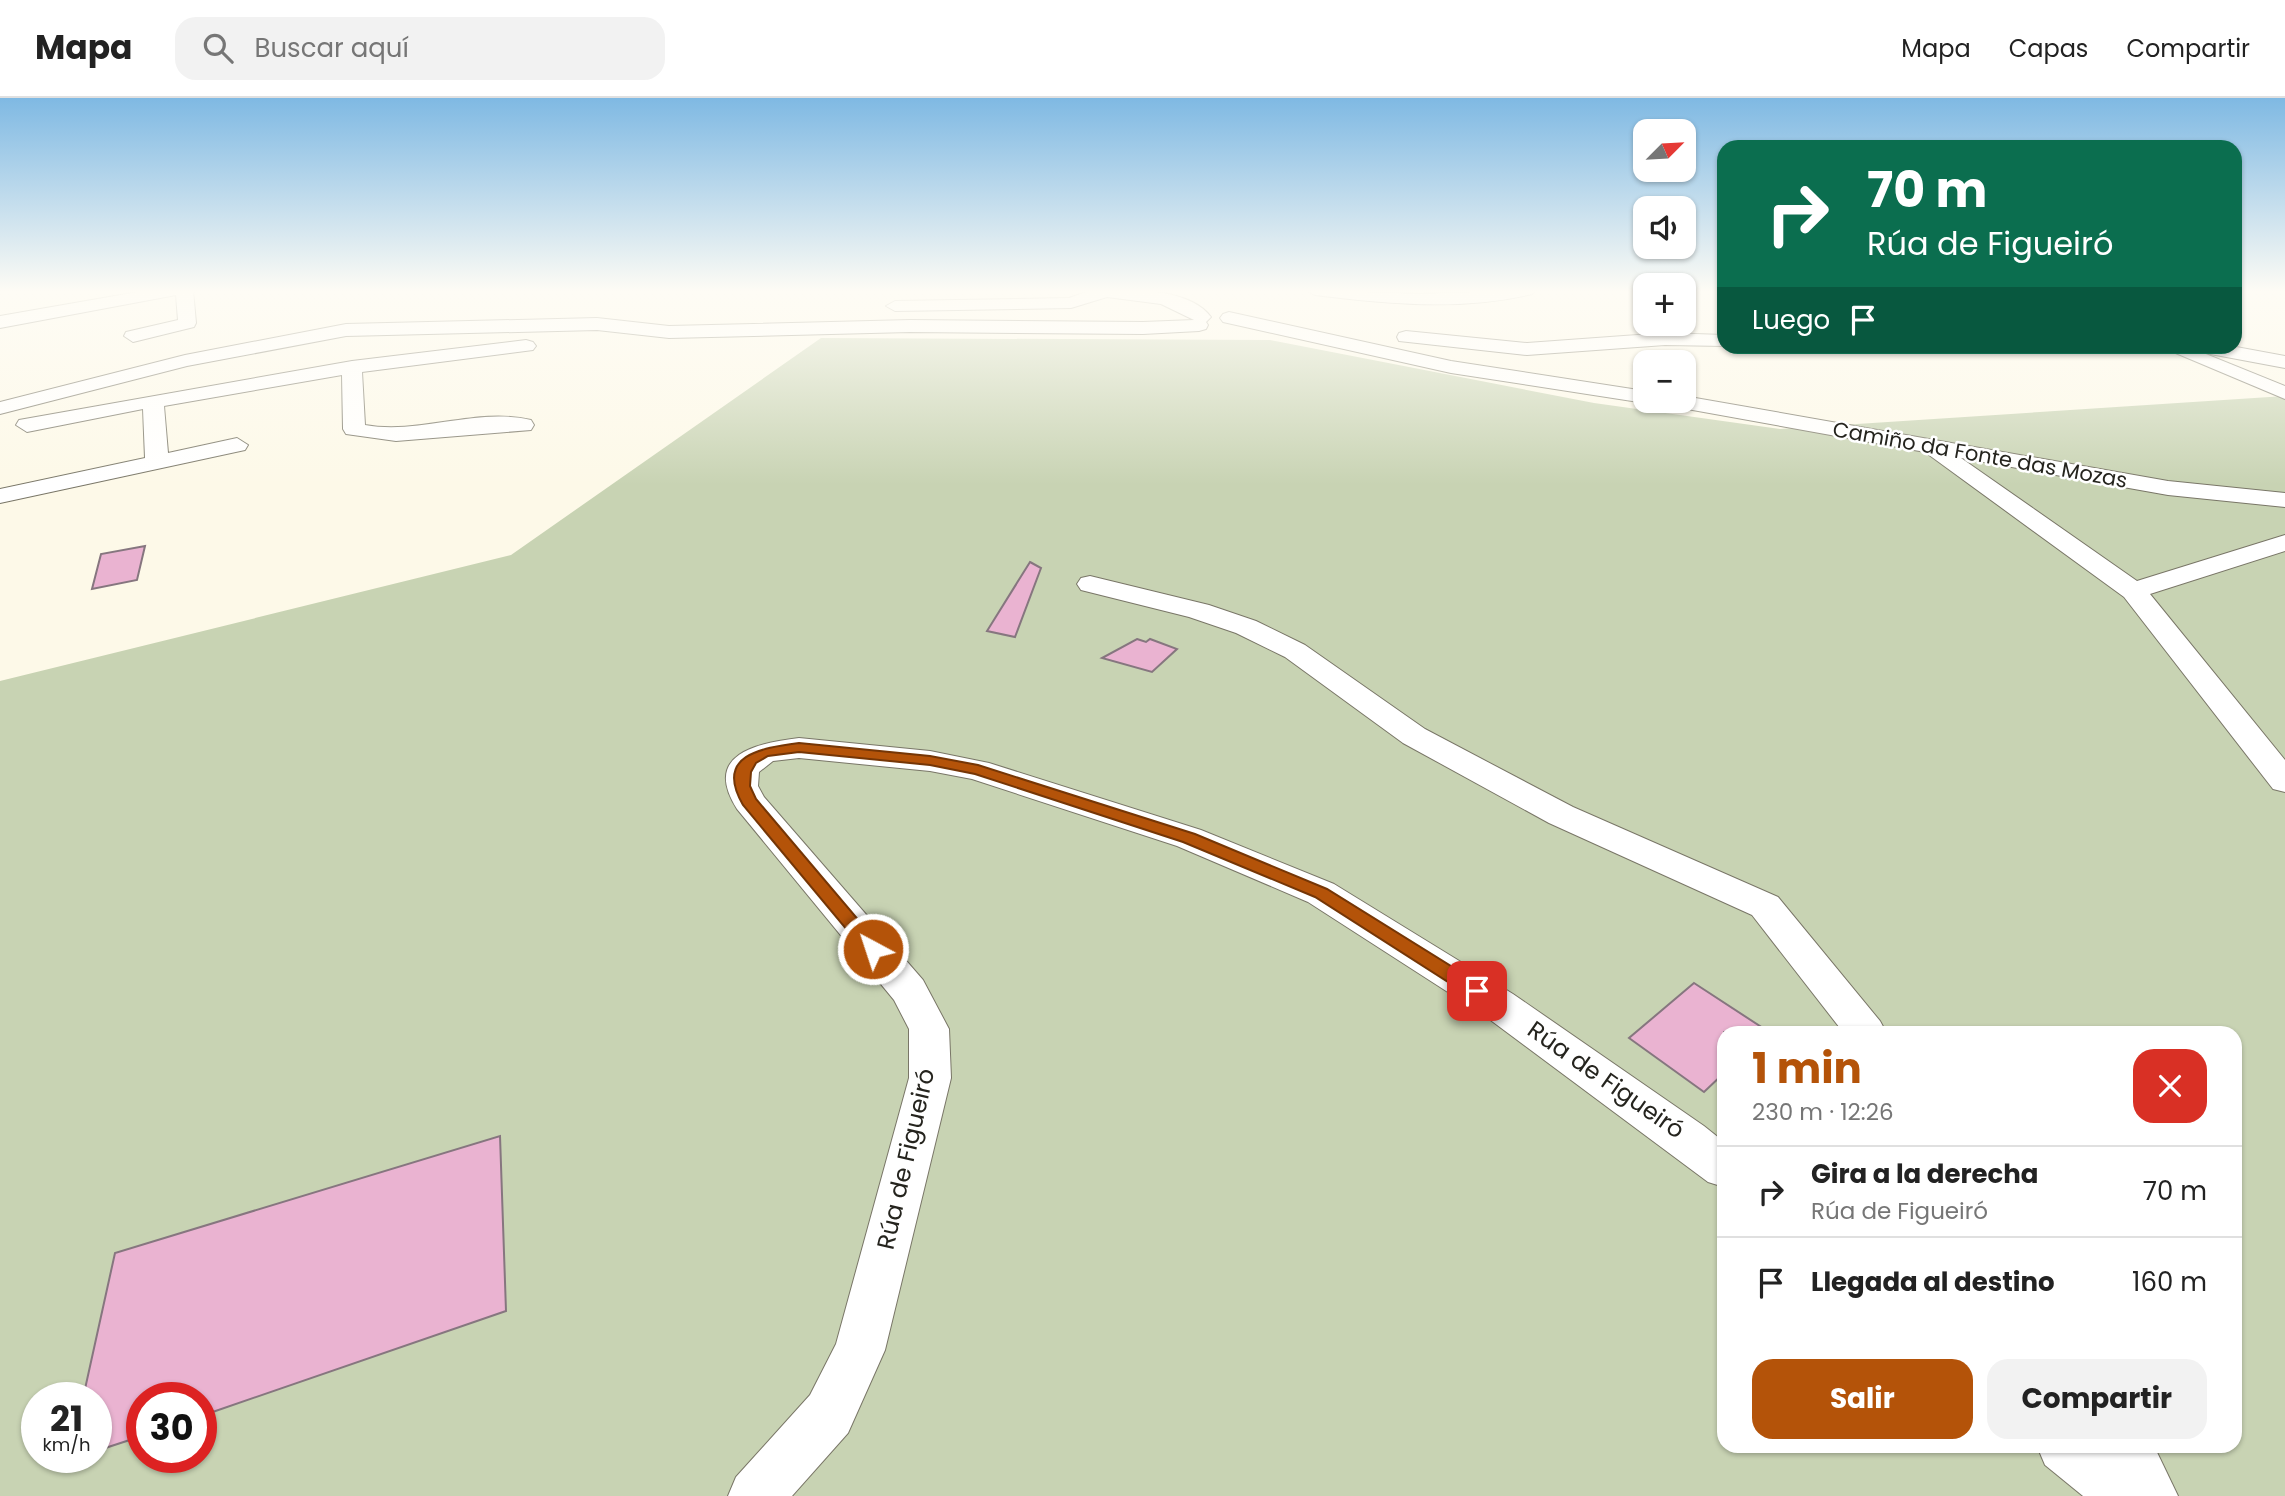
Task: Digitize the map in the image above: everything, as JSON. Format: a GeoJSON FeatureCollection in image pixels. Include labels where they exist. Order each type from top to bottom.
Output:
{"type":"FeatureCollection","features":[{"type":"Feature","properties":{"kind":"street"},"geometry":{"type":"LineString","coordinates":[[0,408],[215,355]]}},
{"type":"Feature","properties":{"kind":"street"},"geometry":{"type":"LineString","coordinates":[[13,427],[352,367],[434,355]]}},
{"type":"Feature","properties":{"kind":"street"},"geometry":{"type":"LineString","coordinates":[[1399,355],[1451,367],[1633,395]]}},
{"type":"Feature","properties":{"kind":"street"},"geometry":{"type":"LineString","coordinates":[[2191,355],[2285,393]]}},
{"type":"Feature","properties":{"kind":"street"},"geometry":{"type":"LineString","coordinates":[[2247,355],[2285,362]]}},
{"type":"Feature","properties":{"kind":"street"},"geometry":{"type":"LineString","coordinates":[[352,367],[354,429],[414,433],[496,424],[523,425]]}},
{"type":"Feature","properties":{"kind":"street"},"geometry":{"type":"LineString","coordinates":[[153,401],[157,462]]}},
{"type":"Feature","properties":{"kind":"street","name":"Camiño da Fonte das Mozas"},"geometry":{"type":"LineString","coordinates":[[1696,405],[2168,488],[2285,500]]}},
{"type":"Feature","properties":{"kind":"street"},"geometry":{"type":"LineString","coordinates":[[0,495],[237,445]]}},
{"type":"Feature","properties":{"kind":"street"},"geometry":{"type":"LineString","coordinates":[[1929,446],[2133,591],[2285,782]]}},
{"type":"Feature","properties":{"kind":"street"},"geometry":{"type":"LineString","coordinates":[[2133,591],[2285,544]]}},
{"type":"Feature","properties":{"kind":"street"},"geometry":{"type":"LineString","coordinates":[[1090,584],[1199,611],[1246,627],[1295,651],[1426,743],[1561,815],[1765,906],[1861,1026]]}},
{"type":"Feature","properties":{"kind":"street","name":"Rúa de Figueiró"},"geometry":{"type":"LineString","coordinates":[[755,1496],[830,1414],[860,1350],[930,1078],[929,1029],[909,991],[749,801],[742,786],[743,772],[750,760],[765,752],[799,747],[930,761],[978,770],[1189,838],[1321,893],[1499,1005],[1717,1162]]}},
{"type":"Feature","properties":{"kind":"street"},"geometry":{"type":"LineString","coordinates":[[2073,1453],[2126,1496]]}},
{"type":"Feature","properties":{"kind":"street"},"geometry":{"type":"LineString","coordinates":[[2130,1453],[2151,1496]]}},
{"type":"Feature","properties":{"kind":"green space"},"geometry":{"type":"Polygon","coordinates":[[[796,355],[1348,355],[1633,408],[1633,413],[1666,413],[1780,429],[2285,396],[2285,1496],[0,1496],[0,681],[511,555],[796,355]]]}},
{"type":"Feature","properties":{"kind":"building"},"geometry":{"type":"Polygon","coordinates":[[[145,546],[137,580],[92,589],[101,554],[145,546]]]}},
{"type":"Feature","properties":{"kind":"building"},"geometry":{"type":"Polygon","coordinates":[[[1030,562],[1041,568],[1015,637],[987,631],[1030,562]]]}},
{"type":"Feature","properties":{"kind":"building"},"geometry":{"type":"Polygon","coordinates":[[[1137,639],[1146,642],[1150,639],[1177,649],[1152,672],[1102,658],[1137,639]]]}},
{"type":"Feature","properties":{"kind":"building"},"geometry":{"type":"Polygon","coordinates":[[[1694,983],[1760,1026],[1717,1026],[1717,1080],[1704,1092],[1629,1038],[1694,983]]]}},
{"type":"Feature","properties":{"kind":"building"},"geometry":{"type":"Polygon","coordinates":[[[500,1136],[506,1311],[217,1410],[217,1382],[126,1382],[126,1441],[112,1446],[112,1382],[87,1382],[115,1253],[500,1136]]]}},
{"type":"Feature","properties":{"kind":"route"},"geometry":{"type":"LineString","coordinates":[[873,949],[749,801],[742,786],[743,772],[750,760],[765,752],[799,747],[930,761],[978,770],[1189,838],[1321,893],[1477,991]]}}]}
